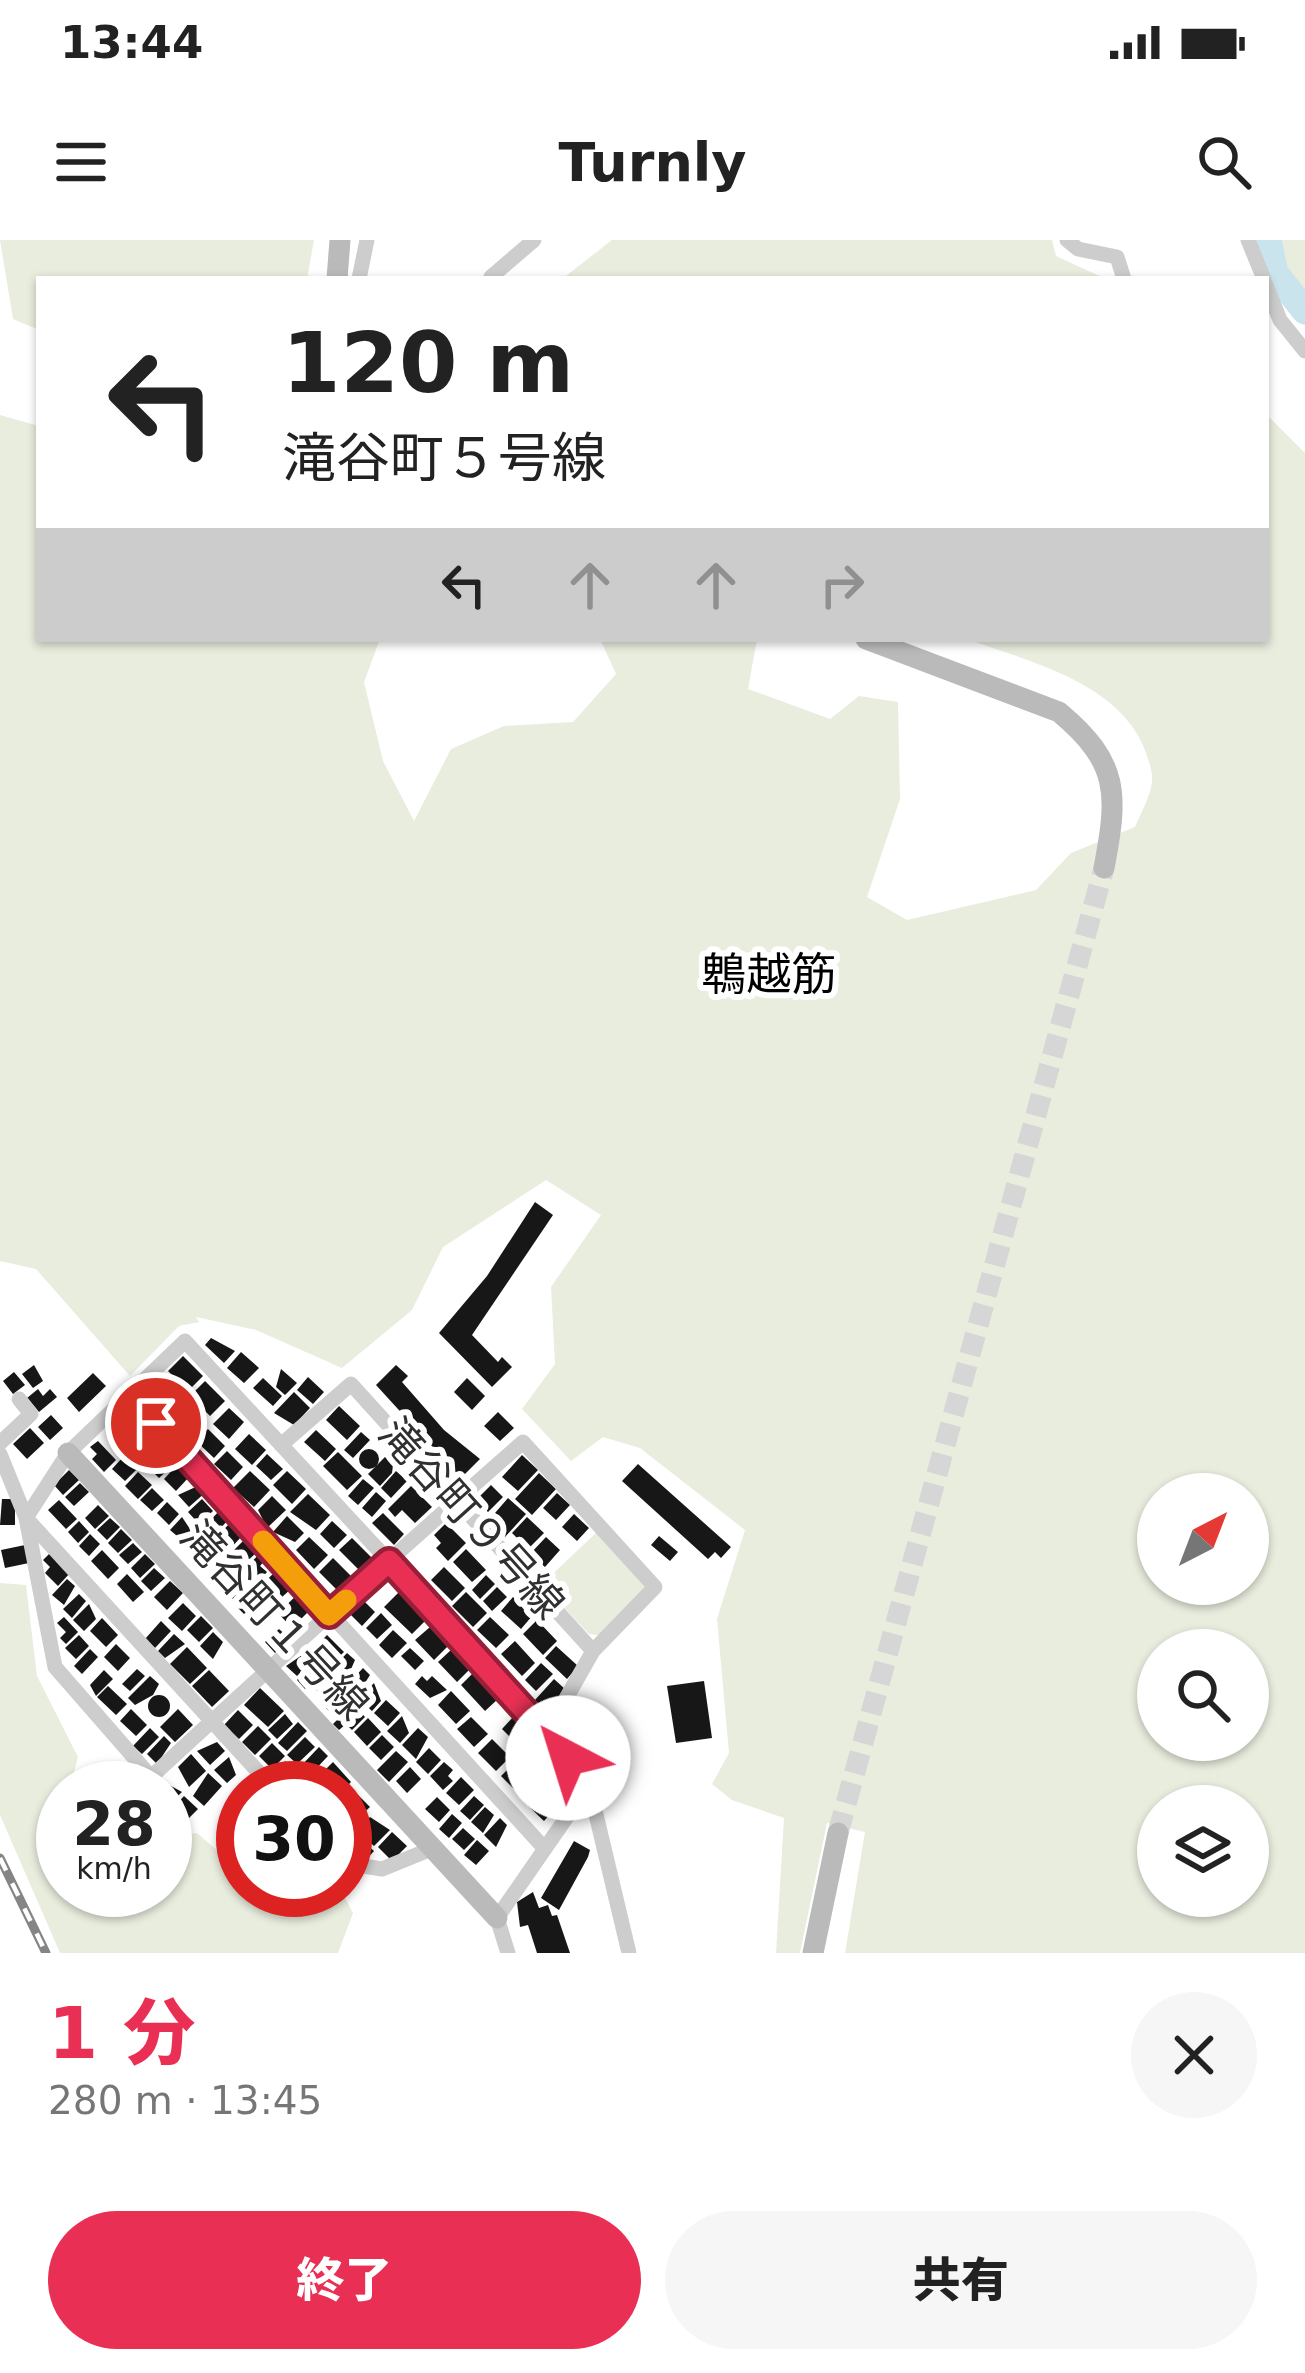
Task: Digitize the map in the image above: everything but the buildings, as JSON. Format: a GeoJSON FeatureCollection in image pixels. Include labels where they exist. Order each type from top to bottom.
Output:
{"type":"FeatureCollection","features":[{"type":"Feature","properties":{"kind":"street"},"geometry":{"type":"LineString","coordinates":[[338,276],[340,240]]}},
{"type":"Feature","properties":{"kind":"street"},"geometry":{"type":"LineString","coordinates":[[360,276],[367,240]]}},
{"type":"Feature","properties":{"kind":"street"},"geometry":{"type":"LineString","coordinates":[[492,276],[534,240]]}},
{"type":"Feature","properties":{"kind":"street"},"geometry":{"type":"LineString","coordinates":[[1067,240],[1078,249],[1117,257],[1123,276]]}},
{"type":"Feature","properties":{"kind":"street"},"geometry":{"type":"LineString","coordinates":[[1248,240],[1263,276]]}},
{"type":"Feature","properties":{"kind":"street"},"geometry":{"type":"LineString","coordinates":[[1269,292],[1280,320],[1305,351]]}},
{"type":"Feature","properties":{"kind":"street"},"geometry":{"type":"LineString","coordinates":[[874,642],[1059,712],[1083,732],[1099,750],[1116,806],[1104,868]]}},
{"type":"Feature","properties":{"kind":"street"},"geometry":{"type":"LineString","coordinates":[[26,1518],[68,1453],[127,1391],[185,1341],[548,1732],[589,1785],[629,1953]]}},
{"type":"Feature","properties":{"kind":"street","name":"滝谷町９号線"},"geometry":{"type":"LineString","coordinates":[[281,1445],[351,1384],[593,1651],[548,1732]]}},
{"type":"Feature","properties":{"kind":"street"},"geometry":{"type":"LineString","coordinates":[[127,1391],[545,1849]]}},
{"type":"Feature","properties":{"kind":"street"},"geometry":{"type":"LineString","coordinates":[[0,1443],[31,1414],[20,1399]]}},
{"type":"Feature","properties":{"kind":"street"},"geometry":{"type":"LineString","coordinates":[[169,1761],[523,1442],[655,1587],[593,1651]]}},
{"type":"Feature","properties":{"kind":"street","name":"滝谷町１号線"},"geometry":{"type":"LineString","coordinates":[[68,1453],[497,1918],[508,1953]]}},
{"type":"Feature","properties":{"kind":"street"},"geometry":{"type":"LineString","coordinates":[[0,1454],[26,1518],[55,1667],[129,1761]]}},
{"type":"Feature","properties":{"kind":"street"},"geometry":{"type":"LineString","coordinates":[[26,1518],[248,1761]]}},
{"type":"Feature","properties":{"kind":"street"},"geometry":{"type":"LineString","coordinates":[[497,1918],[589,1785]]}},
{"type":"Feature","properties":{"kind":"street"},"geometry":{"type":"LineString","coordinates":[[813,1953],[838,1833]]}},
{"type":"Feature","properties":{"kind":"street"},"geometry":{"type":"LineString","coordinates":[[372,1867],[382,1869],[431,1849]]}},
{"type":"Feature","properties":{"kind":"shaded area"},"geometry":{"type":"Polygon","coordinates":[[[0,240],[314,240],[308,276],[36,276],[36,329],[13,319],[0,240]]]}},
{"type":"Feature","properties":{"kind":"shaded area"},"geometry":{"type":"Polygon","coordinates":[[[612,240],[1052,240],[1056,256],[1099,276],[566,276],[612,240]]]}},
{"type":"Feature","properties":{"kind":"shaded area"},"geometry":{"type":"Polygon","coordinates":[[[1267,240],[1305,240],[1305,325],[1303,324],[1267,240]]]}},
{"type":"Feature","properties":{"kind":"shaded area"},"geometry":{"type":"Polygon","coordinates":[[[0,415],[36,425],[36,642],[379,642],[364,682],[383,761],[414,821],[451,749],[504,726],[573,722],[616,674],[601,642],[756,642],[748,689],[830,719],[859,696],[898,702],[900,799],[867,897],[907,920],[1036,890],[1071,853],[1135,827],[1151,787],[1143,745],[1127,720],[1081,683],[975,642],[1269,642],[1269,417],[1305,453],[1305,1953],[845,1953],[865,1832],[827,1823],[800,1953],[776,1953],[784,1818],[732,1800],[712,1784],[729,1753],[717,1619],[745,1530],[640,1448],[603,1437],[571,1461],[522,1409],[555,1364],[551,1287],[601,1215],[546,1180],[443,1247],[412,1310],[342,1368],[256,1330],[196,1317],[199,1322],[179,1326],[130,1376],[36,1269],[0,1261],[0,415]]]}},
{"type":"Feature","properties":{"kind":"shaded area"},"geometry":{"type":"Polygon","coordinates":[[[598,1531],[644,1580],[645,1592],[605,1636],[589,1634],[542,1584],[598,1531]]]}},
{"type":"Feature","properties":{"kind":"shaded area"},"geometry":{"type":"Polygon","coordinates":[[[0,1583],[26,1585],[37,1676],[78,1757],[77,1761],[36,1761],[36,1898],[0,1815],[0,1583]]]}},
{"type":"Feature","properties":{"kind":"shaded area"},"geometry":{"type":"Polygon","coordinates":[[[197,1833],[216,1849],[216,1917],[352,1917],[338,1953],[60,1953],[44,1917],[192,1917],[192,1834],[197,1833]]]}},
{"type":"Feature","properties":{"kind":"waterway"},"geometry":{"type":"LineString","coordinates":[[1268,240],[1275,273],[1305,311]]}},
{"type":"Feature","properties":{"kind":"tunnel"},"geometry":{"type":"LineString","coordinates":[[838,1833],[1104,868]]}},
{"type":"Feature","properties":{"kind":"railway"},"geometry":{"type":"LineString","coordinates":[[0,1858],[46,1953]]}},
{"type":"Feature","properties":{"kind":"slow traffic"},"geometry":{"type":"LineString","coordinates":[[263,1541],[329,1615],[346,1600]]}},
{"type":"Feature","properties":{"kind":"district","name":"鵯越筋"},"geometry":{"type":"Point","coordinates":[769,974]}},
{"type":"Feature","properties":{"kind":"route"},"geometry":{"type":"LineString","coordinates":[[156,1423],[329,1615],[389,1561],[568,1758]]}}]}
